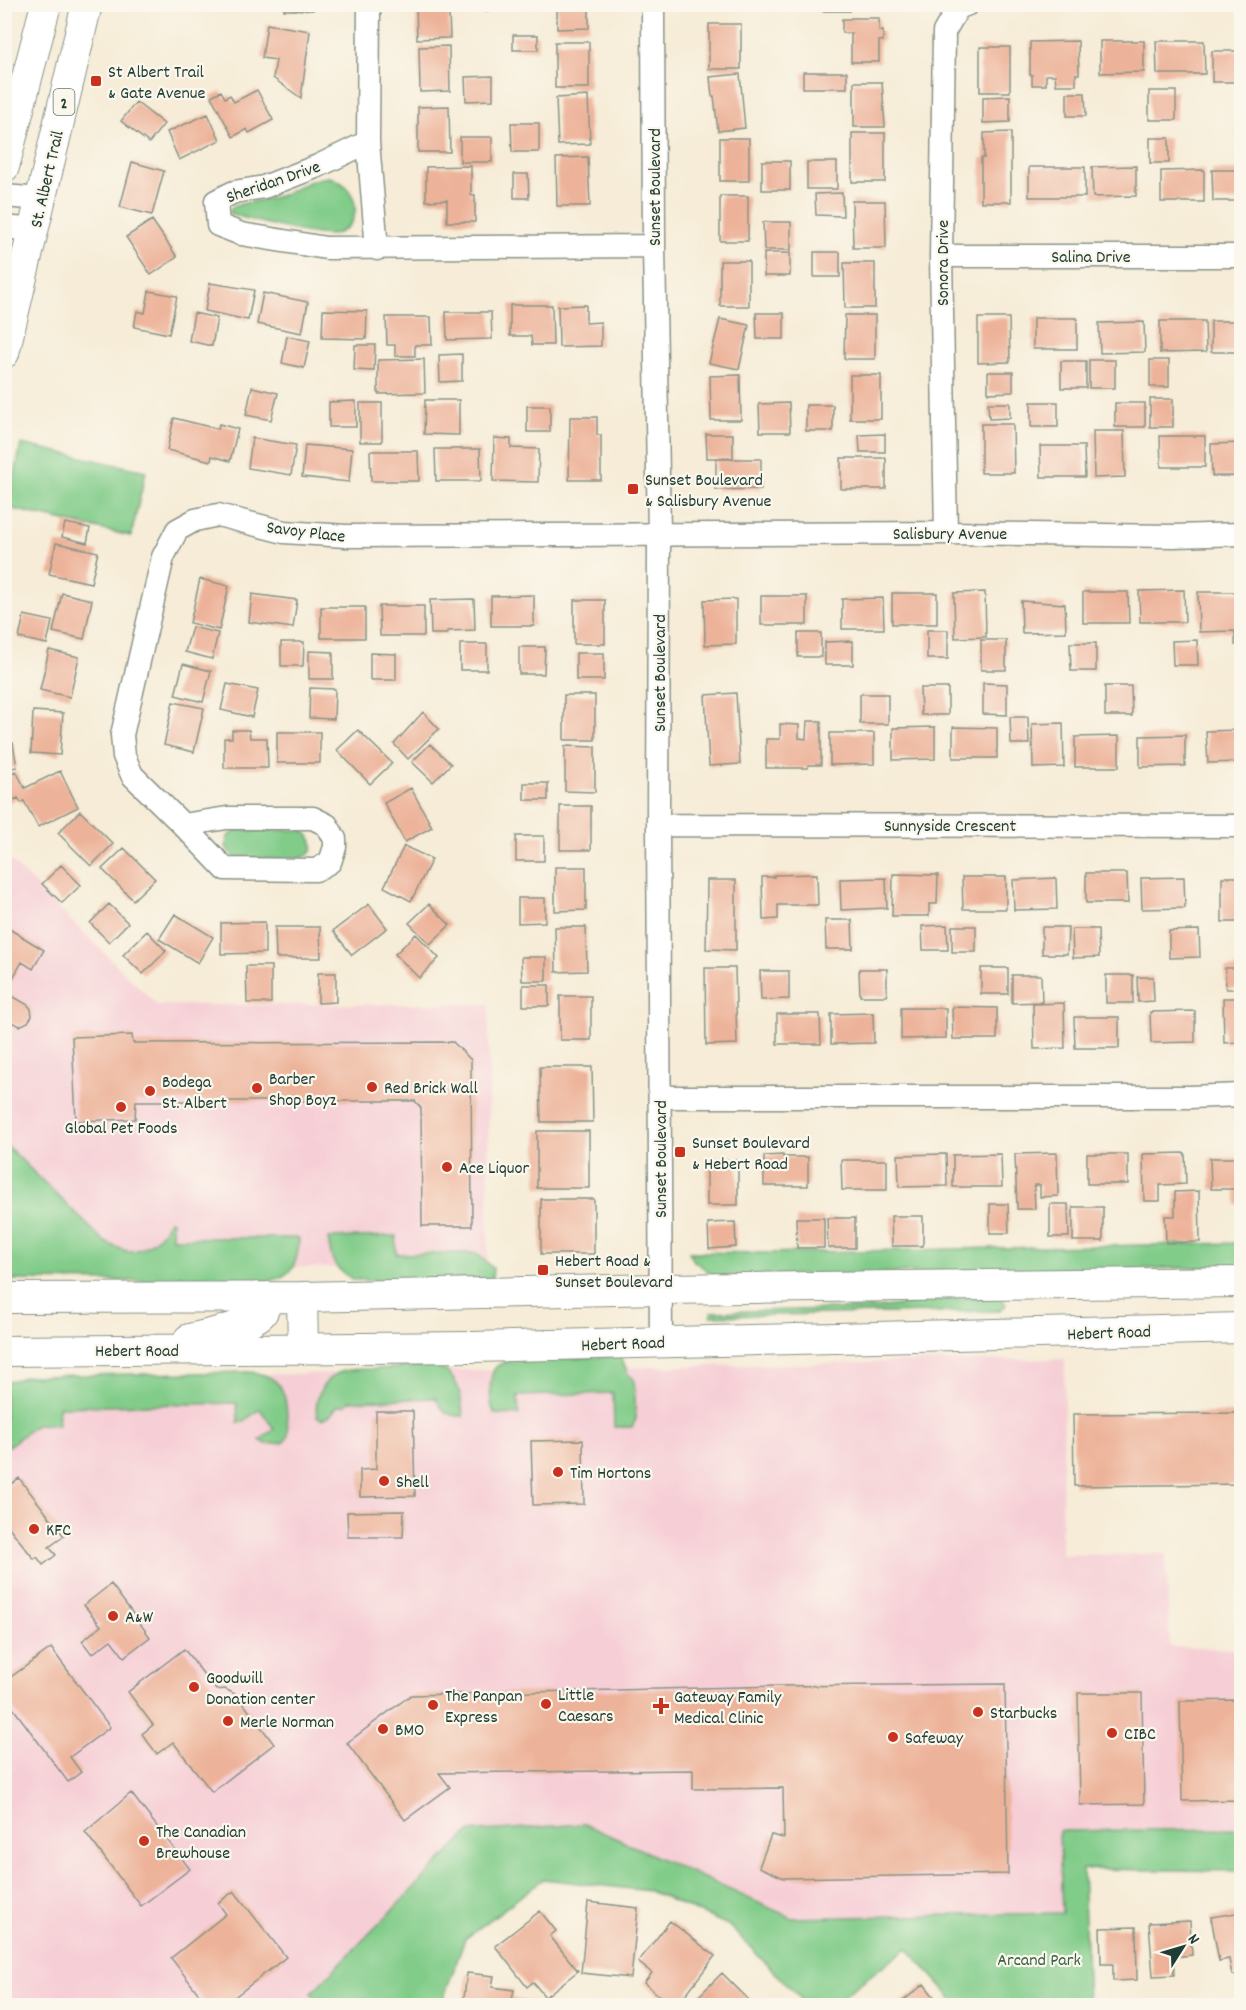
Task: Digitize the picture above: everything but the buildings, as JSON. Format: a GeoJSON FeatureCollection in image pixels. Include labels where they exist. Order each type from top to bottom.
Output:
{"type":"FeatureCollection","features":[{"type":"Feature","properties":{"kind":"main road","name":"St. Albert Trail"},"geometry":{"type":"LineString","coordinates":[[4,353],[87,4]]}},
{"type":"Feature","properties":{"kind":"main road"},"geometry":{"type":"LineString","coordinates":[[4,86],[43,15]]}},
{"type":"Feature","properties":{"kind":"main road"},"geometry":{"type":"LineString","coordinates":[[4,167],[43,15]]}},
{"type":"Feature","properties":{"kind":"main road"},"geometry":{"type":"LineString","coordinates":[[4,1298],[302,1297],[660,1289],[1242,1282]]}},
{"type":"Feature","properties":{"kind":"main road"},"geometry":{"type":"LineString","coordinates":[[146,1350],[216,1333],[252,1320],[262,1314],[268,1297]]}},
{"type":"Feature","properties":{"kind":"main road"},"geometry":{"type":"LineString","coordinates":[[302,1297],[303,1349]]}},
{"type":"Feature","properties":{"kind":"main road","name":"Hebert Road"},"geometry":{"type":"LineString","coordinates":[[4,1351],[472,1347],[1242,1328]]}},
{"type":"Feature","properties":{"kind":"main road"},"geometry":{"type":"LineString","coordinates":[[4,1371],[77,1351]]}},
{"type":"Feature","properties":{"kind":"street"},"geometry":{"type":"LineString","coordinates":[[369,4],[368,142],[378,249]]}},
{"type":"Feature","properties":{"kind":"street","name":"Sunset Boulevard"},"geometry":{"type":"LineString","coordinates":[[653,4],[659,534],[661,1342]]}},
{"type":"Feature","properties":{"kind":"street","name":"Sonora Drive"},"geometry":{"type":"LineString","coordinates":[[946,533],[941,256],[944,32],[958,8],[968,4]]}},
{"type":"Feature","properties":{"kind":"street","name":"Sheridan Drive"},"geometry":{"type":"LineString","coordinates":[[368,142],[318,166],[264,187],[234,192],[216,201],[218,225],[241,234],[326,248],[654,246]]}},
{"type":"Feature","properties":{"kind":"street"},"geometry":{"type":"LineString","coordinates":[[4,196],[41,199]]}},
{"type":"Feature","properties":{"kind":"street"},"geometry":{"type":"LineString","coordinates":[[4,226],[34,230]]}},
{"type":"Feature","properties":{"kind":"street","name":"Salina Drive"},"geometry":{"type":"LineString","coordinates":[[941,256],[1242,256]]}},
{"type":"Feature","properties":{"kind":"street","name":"Savoy Place"},"geometry":{"type":"LineString","coordinates":[[183,825],[227,818],[313,818],[327,825],[335,839],[336,847],[330,862],[316,870],[225,868],[132,775],[127,766],[122,735],[163,557],[177,530],[195,520],[218,515],[284,532],[346,536],[659,534]]}},
{"type":"Feature","properties":{"kind":"street","name":"Salisbury Avenue"},"geometry":{"type":"LineString","coordinates":[[659,534],[946,533],[1174,536],[1242,534]]}},
{"type":"Feature","properties":{"kind":"street","name":"Sunnyside Crescent"},"geometry":{"type":"LineString","coordinates":[[658,825],[1242,826]]}},
{"type":"Feature","properties":{"kind":"street"},"geometry":{"type":"LineString","coordinates":[[660,1097],[1189,1097],[1242,1095]]}},
{"type":"Feature","properties":{"kind":"shaded area"},"geometry":{"type":"Polygon","coordinates":[[[4,854],[157,1005],[489,1004],[488,1271],[26,1262],[5,1255],[4,854]]]}},
{"type":"Feature","properties":{"kind":"shaded area"},"geometry":{"type":"Polygon","coordinates":[[[1065,1359],[1061,1555],[1166,1554],[1170,1647],[1241,1649],[1241,1829],[1059,1831],[1062,1913],[792,1918],[584,1824],[311,1993],[321,2005],[5,2005],[4,1383],[22,1379],[1065,1359]]]}},
{"type":"Feature","properties":{"kind":"green space"},"geometry":{"type":"Polygon","coordinates":[[[329,177],[339,181],[347,188],[355,205],[355,214],[351,222],[345,229],[335,234],[300,231],[230,213],[232,207],[243,203],[279,196],[309,182],[329,177]]]}},
{"type":"Feature","properties":{"kind":"green space"},"geometry":{"type":"Polygon","coordinates":[[[21,444],[146,471],[131,536],[8,508],[21,444]]]}},
{"type":"Feature","properties":{"kind":"green space"},"geometry":{"type":"Polygon","coordinates":[[[238,830],[301,830],[309,836],[313,845],[310,853],[301,858],[237,858],[232,856],[226,847],[228,836],[238,830]]]}},
{"type":"Feature","properties":{"kind":"green space"},"geometry":{"type":"Polygon","coordinates":[[[4,1143],[105,1242],[119,1249],[135,1251],[147,1246],[158,1237],[169,1220],[172,1221],[172,1238],[299,1238],[295,1263],[292,1269],[281,1277],[264,1282],[5,1280],[4,1143]]]}},
{"type":"Feature","properties":{"kind":"green space"},"geometry":{"type":"Polygon","coordinates":[[[396,1236],[396,1254],[476,1253],[493,1268],[492,1279],[354,1280],[337,1268],[330,1253],[328,1238],[396,1236]]]}},
{"type":"Feature","properties":{"kind":"green space"},"geometry":{"type":"Polygon","coordinates":[[[1241,1243],[1242,1267],[715,1276],[694,1261],[689,1252],[765,1253],[1241,1243]]]}},
{"type":"Feature","properties":{"kind":"green space"},"geometry":{"type":"Polygon","coordinates":[[[976,1297],[1003,1300],[1006,1305],[994,1311],[711,1316],[711,1312],[877,1308],[976,1297]]]}},
{"type":"Feature","properties":{"kind":"green space"},"geometry":{"type":"Polygon","coordinates":[[[621,1356],[628,1374],[634,1379],[636,1419],[632,1427],[614,1427],[613,1393],[518,1396],[519,1415],[495,1414],[493,1410],[490,1390],[492,1376],[496,1367],[502,1363],[621,1356]]]}},
{"type":"Feature","properties":{"kind":"green space"},"geometry":{"type":"Polygon","coordinates":[[[436,1366],[454,1380],[460,1393],[463,1416],[446,1412],[436,1398],[349,1401],[345,1405],[337,1406],[327,1417],[321,1419],[317,1416],[320,1391],[332,1376],[342,1371],[436,1366]]]}},
{"type":"Feature","properties":{"kind":"green space"},"geometry":{"type":"Polygon","coordinates":[[[248,1372],[268,1376],[280,1386],[287,1410],[288,1435],[283,1443],[266,1444],[260,1440],[274,1429],[260,1409],[243,1422],[238,1422],[237,1403],[59,1407],[58,1425],[37,1424],[5,1449],[5,1382],[28,1376],[248,1372]]]}},
{"type":"Feature","properties":{"kind":"green space","name":"Arcand Park"},"geometry":{"type":"Polygon","coordinates":[[[584,1824],[792,1918],[1062,1913],[1059,1831],[1241,1829],[1241,1871],[1083,1869],[1088,2005],[958,2005],[907,1948],[831,2005],[807,2005],[728,1925],[650,1891],[543,1879],[465,1939],[441,2005],[321,2005],[311,1993],[469,1832],[584,1824]]]}},
{"type":"Feature","properties":{"kind":"place","name":"St Albert Trail & Gate Avenue"},"geometry":{"type":"Point","coordinates":[96,81]}},
{"type":"Feature","properties":{"kind":"place","name":"Sunset Boulevard & Salisbury Avenue"},"geometry":{"type":"Point","coordinates":[633,489]}},
{"type":"Feature","properties":{"kind":"place","name":"Red Brick Wall"},"geometry":{"type":"Point","coordinates":[372,1087]}},
{"type":"Feature","properties":{"kind":"place","name":"Barber Shop Boyz"},"geometry":{"type":"Point","coordinates":[257,1088]}},
{"type":"Feature","properties":{"kind":"place","name":"Bodega St. Albert"},"geometry":{"type":"Point","coordinates":[150,1091]}},
{"type":"Feature","properties":{"kind":"place","name":"Global Pet Foods"},"geometry":{"type":"Point","coordinates":[121,1107]}},
{"type":"Feature","properties":{"kind":"place","name":"Sunset Boulevard & Hebert Road"},"geometry":{"type":"Point","coordinates":[680,1152]}},
{"type":"Feature","properties":{"kind":"place","name":"Ace Liquor"},"geometry":{"type":"Point","coordinates":[447,1167]}},
{"type":"Feature","properties":{"kind":"place","name":"Hebert Road & Sunset Boulevard"},"geometry":{"type":"Point","coordinates":[543,1270]}},
{"type":"Feature","properties":{"kind":"place","name":"Tim Hortons"},"geometry":{"type":"Point","coordinates":[558,1472]}},
{"type":"Feature","properties":{"kind":"place","name":"Shell"},"geometry":{"type":"Point","coordinates":[384,1481]}},
{"type":"Feature","properties":{"kind":"place","name":"KFC"},"geometry":{"type":"Point","coordinates":[34,1529]}},
{"type":"Feature","properties":{"kind":"place","name":"A&W"},"geometry":{"type":"Point","coordinates":[113,1616]}},
{"type":"Feature","properties":{"kind":"place","name":"Goodwill Donation center"},"geometry":{"type":"Point","coordinates":[194,1687]}},
{"type":"Feature","properties":{"kind":"place","name":"Little Caesars"},"geometry":{"type":"Point","coordinates":[546,1704]}},
{"type":"Feature","properties":{"kind":"place","name":"The Panpan Express"},"geometry":{"type":"Point","coordinates":[433,1705]}},
{"type":"Feature","properties":{"kind":"place","name":"Gateway Family Medical Clinic"},"geometry":{"type":"Point","coordinates":[661,1706]}},
{"type":"Feature","properties":{"kind":"place","name":"Starbucks"},"geometry":{"type":"Point","coordinates":[978,1712]}},
{"type":"Feature","properties":{"kind":"place","name":"Merle Norman"},"geometry":{"type":"Point","coordinates":[228,1721]}},
{"type":"Feature","properties":{"kind":"place","name":"BMO"},"geometry":{"type":"Point","coordinates":[383,1729]}},
{"type":"Feature","properties":{"kind":"place","name":"CIBC"},"geometry":{"type":"Point","coordinates":[1112,1733]}},
{"type":"Feature","properties":{"kind":"place","name":"Safeway"},"geometry":{"type":"Point","coordinates":[893,1737]}},
{"type":"Feature","properties":{"kind":"place","name":"The Canadian Brewhouse"},"geometry":{"type":"Point","coordinates":[144,1841]}}]}
